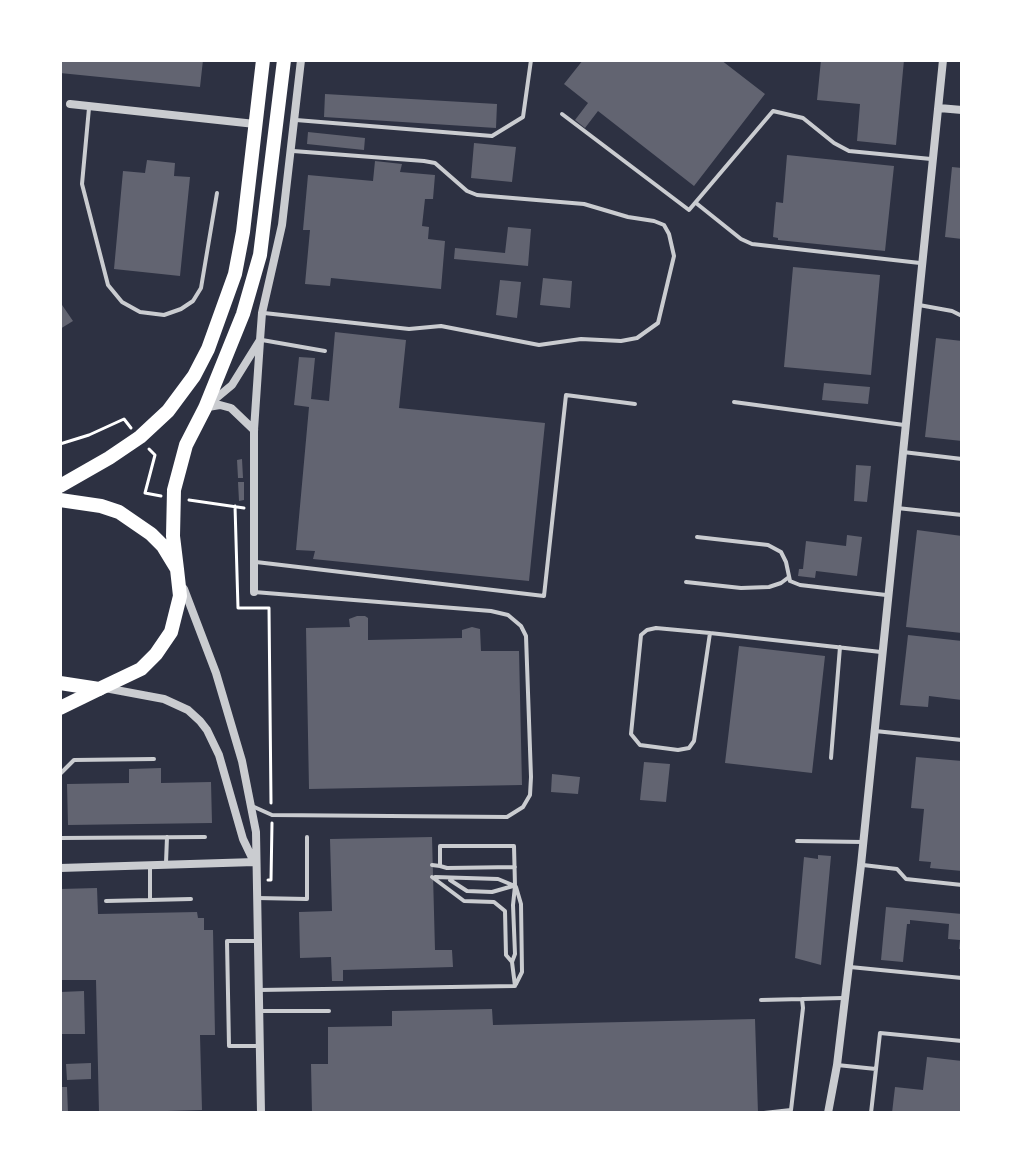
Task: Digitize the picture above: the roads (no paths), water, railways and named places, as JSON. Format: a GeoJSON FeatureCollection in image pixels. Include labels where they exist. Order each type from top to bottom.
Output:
{"type":"FeatureCollection","features":[{"type":"Feature","properties":{"kind":"highway"},"geometry":{"type":"LineString","coordinates":[[60,486],[140,437],[168,411],[194,376],[208,349],[235,274],[263,60]]}},
{"type":"Feature","properties":{"kind":"highway"},"geometry":{"type":"LineString","coordinates":[[60,708],[141,669],[156,654],[175,622],[180,596],[173,536],[174,490],[186,445],[205,408],[243,314],[260,255],[284,60]]}},
{"type":"Feature","properties":{"kind":"highway"},"geometry":{"type":"LineString","coordinates":[[60,500],[119,512],[163,546],[178,574]]}},
{"type":"Feature","properties":{"kind":"highway"},"geometry":{"type":"LineString","coordinates":[[60,683],[102,689]]}},
{"type":"Feature","properties":{"kind":"street"},"geometry":{"type":"LineString","coordinates":[[254,592],[254,430],[262,313],[282,225],[301,60]]}},
{"type":"Feature","properties":{"kind":"street"},"geometry":{"type":"LineString","coordinates":[[828,1113],[850,967],[943,60]]}},
{"type":"Feature","properties":{"kind":"street"},"geometry":{"type":"LineString","coordinates":[[70,104],[255,124]]}},
{"type":"Feature","properties":{"kind":"street"},"geometry":{"type":"LineString","coordinates":[[939,108],[962,110]]}},
{"type":"Feature","properties":{"kind":"street"},"geometry":{"type":"LineString","coordinates":[[205,408],[232,385],[260,340]]}},
{"type":"Feature","properties":{"kind":"street"},"geometry":{"type":"LineString","coordinates":[[205,408],[220,405],[231,408],[254,430]]}},
{"type":"Feature","properties":{"kind":"street"},"geometry":{"type":"LineString","coordinates":[[178,574],[216,673],[252,806],[256,832],[261,1113]]}},
{"type":"Feature","properties":{"kind":"street"},"geometry":{"type":"LineString","coordinates":[[102,689],[164,699],[188,710],[200,721],[219,755],[243,839],[255,862]]}},
{"type":"Feature","properties":{"kind":"street"},"geometry":{"type":"LineString","coordinates":[[60,868],[255,862]]}},
{"type":"Feature","properties":{"kind":"lane"},"geometry":{"type":"LineString","coordinates":[[294,120],[492,136],[523,117],[531,60]]}},
{"type":"Feature","properties":{"kind":"lane"},"geometry":{"type":"LineString","coordinates":[[60,103],[70,104]]}},
{"type":"Feature","properties":{"kind":"lane"},"geometry":{"type":"LineString","coordinates":[[89,106],[82,184],[108,285],[122,302],[140,312],[164,315],[193,301],[201,288],[217,193]]}},
{"type":"Feature","properties":{"kind":"lane"},"geometry":{"type":"LineString","coordinates":[[562,114],[689,210],[773,111],[803,118],[849,151],[933,159]]}},
{"type":"Feature","properties":{"kind":"lane"},"geometry":{"type":"LineString","coordinates":[[262,313],[409,329],[441,326],[539,345],[581,339],[621,341],[637,338],[658,323],[674,256],[664,225],[654,221],[584,204],[477,195],[467,191],[435,163],[290,151]]}},
{"type":"Feature","properties":{"kind":"lane"},"geometry":{"type":"LineString","coordinates":[[696,203],[741,239],[752,244],[923,264]]}},
{"type":"Feature","properties":{"kind":"lane"},"geometry":{"type":"LineString","coordinates":[[919,305],[962,316]]}},
{"type":"Feature","properties":{"kind":"lane"},"geometry":{"type":"LineString","coordinates":[[260,340],[325,351]]}},
{"type":"Feature","properties":{"kind":"lane"},"geometry":{"type":"LineString","coordinates":[[254,562],[544,596],[566,395],[635,404]]}},
{"type":"Feature","properties":{"kind":"lane"},"geometry":{"type":"LineString","coordinates":[[734,402],[906,426]]}},
{"type":"Feature","properties":{"kind":"lane"},"geometry":{"type":"LineString","coordinates":[[903,452],[962,459]]}},
{"type":"Feature","properties":{"kind":"lane"},"geometry":{"type":"LineString","coordinates":[[897,508],[962,515]]}},
{"type":"Feature","properties":{"kind":"lane"},"geometry":{"type":"LineString","coordinates":[[697,537],[768,545],[781,552],[790,581],[800,585],[889,595]]}},
{"type":"Feature","properties":{"kind":"lane"},"geometry":{"type":"LineString","coordinates":[[686,582],[741,588],[769,587],[789,577]]}},
{"type":"Feature","properties":{"kind":"lane"},"geometry":{"type":"LineString","coordinates":[[252,806],[272,815],[507,817],[523,807],[530,795],[531,777],[526,636],[521,626],[508,615],[491,611],[254,592]]}},
{"type":"Feature","properties":{"kind":"lane"},"geometry":{"type":"LineString","coordinates":[[710,633],[694,741],[689,748],[678,750],[640,745],[631,734],[641,635],[647,630],[656,628],[710,633],[883,652]]}},
{"type":"Feature","properties":{"kind":"lane"},"geometry":{"type":"LineString","coordinates":[[831,758],[840,647]]}},
{"type":"Feature","properties":{"kind":"lane"},"geometry":{"type":"LineString","coordinates":[[875,731],[962,740]]}},
{"type":"Feature","properties":{"kind":"lane"},"geometry":{"type":"LineString","coordinates":[[60,774],[74,760],[154,759]]}},
{"type":"Feature","properties":{"kind":"lane"},"geometry":{"type":"LineString","coordinates":[[166,865],[167,837]]}},
{"type":"Feature","properties":{"kind":"lane"},"geometry":{"type":"LineString","coordinates":[[60,838],[205,837]]}},
{"type":"Feature","properties":{"kind":"lane"},"geometry":{"type":"LineString","coordinates":[[257,898],[307,899],[307,837]]}},
{"type":"Feature","properties":{"kind":"lane"},"geometry":{"type":"LineString","coordinates":[[797,841],[863,842]]}},
{"type":"Feature","properties":{"kind":"lane"},"geometry":{"type":"LineString","coordinates":[[440,866],[440,846],[514,846],[515,954],[512,962],[515,986]]}},
{"type":"Feature","properties":{"kind":"lane"},"geometry":{"type":"LineString","coordinates":[[432,865],[447,868],[515,867]]}},
{"type":"Feature","properties":{"kind":"lane"},"geometry":{"type":"LineString","coordinates":[[861,865],[897,869],[906,879],[962,885]]}},
{"type":"Feature","properties":{"kind":"lane"},"geometry":{"type":"LineString","coordinates":[[150,866],[150,900]]}},
{"type":"Feature","properties":{"kind":"lane"},"geometry":{"type":"LineString","coordinates":[[512,962],[506,955],[505,911],[501,906],[494,902],[464,901],[432,877],[498,879],[515,886],[521,904],[522,972],[515,986]]}},
{"type":"Feature","properties":{"kind":"lane"},"geometry":{"type":"LineString","coordinates":[[449,879],[467,891],[492,892],[515,886]]}},
{"type":"Feature","properties":{"kind":"lane"},"geometry":{"type":"LineString","coordinates":[[106,901],[191,899]]}},
{"type":"Feature","properties":{"kind":"lane"},"geometry":{"type":"LineString","coordinates":[[258,941],[227,941],[228,1031],[229,1046],[260,1046]]}},
{"type":"Feature","properties":{"kind":"lane"},"geometry":{"type":"LineString","coordinates":[[850,967],[962,978]]}},
{"type":"Feature","properties":{"kind":"lane"},"geometry":{"type":"LineString","coordinates":[[259,990],[515,986]]}},
{"type":"Feature","properties":{"kind":"lane"},"geometry":{"type":"LineString","coordinates":[[761,1000],[846,998]]}},
{"type":"Feature","properties":{"kind":"lane"},"geometry":{"type":"LineString","coordinates":[[764,1113],[791,1110],[802,999]]}},
{"type":"Feature","properties":{"kind":"lane"},"geometry":{"type":"LineString","coordinates":[[260,1011],[329,1011]]}},
{"type":"Feature","properties":{"kind":"lane"},"geometry":{"type":"LineString","coordinates":[[871,1113],[880,1033],[962,1041]]}},
{"type":"Feature","properties":{"kind":"lane"},"geometry":{"type":"LineString","coordinates":[[837,1065],[876,1069]]}}]}
